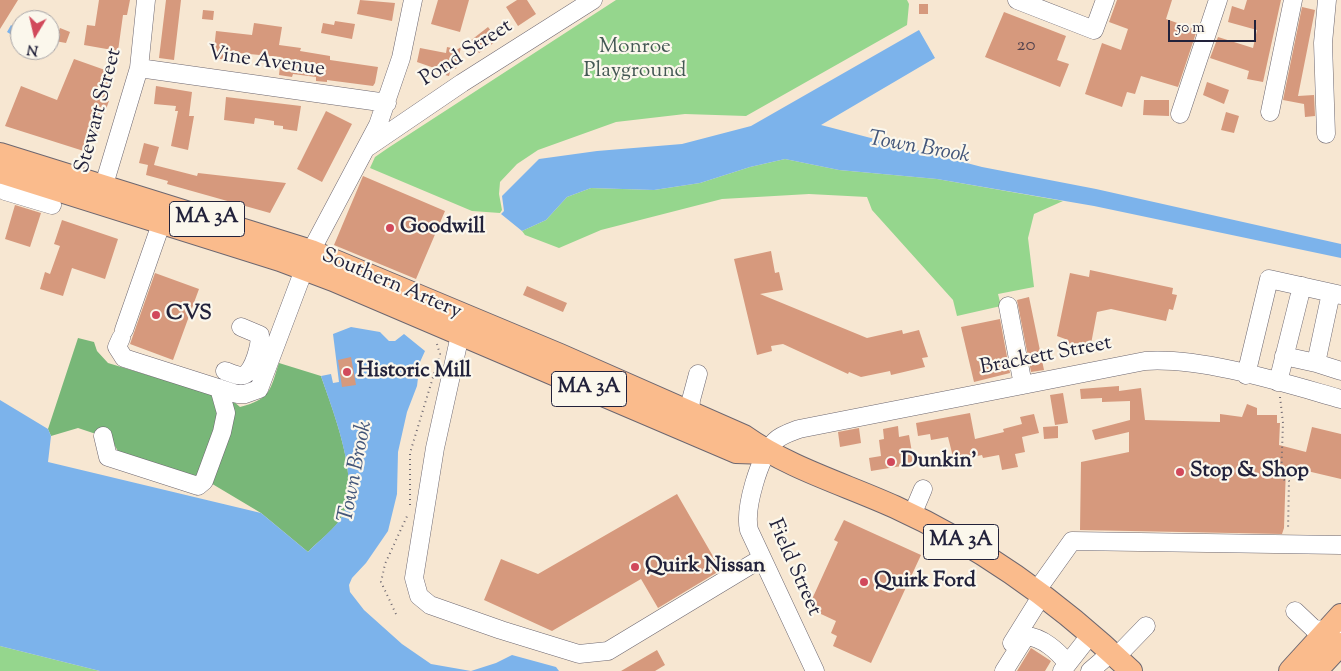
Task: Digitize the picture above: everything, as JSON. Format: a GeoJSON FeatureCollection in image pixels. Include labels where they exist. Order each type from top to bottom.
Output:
{"type":"FeatureCollection","features":[{"type":"Feature","properties":{"kind":"main road","name":"Southern Artery"},"geometry":{"type":"LineString","coordinates":[[0,154],[101,194],[308,260],[690,412],[744,436],[767,453],[912,515],[981,553],[1040,592],[1119,660]]}},
{"type":"Feature","properties":{"kind":"main road","name":"Southern Artery"},"geometry":{"type":"LineString","coordinates":[[4,186],[101,194],[161,224],[308,260],[460,336],[736,452],[767,453]]}},
{"type":"Feature","properties":{"kind":"main road"},"geometry":{"type":"LineString","coordinates":[[1290,671],[1338,633]]}},
{"type":"Feature","properties":{"kind":"main road"},"geometry":{"type":"LineString","coordinates":[[1316,671],[1338,633]]}},
{"type":"Feature","properties":{"kind":"street","name":"Stewart Street"},"geometry":{"type":"LineString","coordinates":[[101,194],[139,68],[146,0]]}},
{"type":"Feature","properties":{"kind":"street","name":"Pond Street"},"geometry":{"type":"LineString","coordinates":[[161,224],[117,347],[124,358],[219,388],[245,394],[259,389],[308,260],[367,148],[387,103],[401,58],[414,0]]}},
{"type":"Feature","properties":{"kind":"street","name":"Pond Street"},"geometry":{"type":"LineString","coordinates":[[367,148],[462,83],[594,0]]}},
{"type":"Feature","properties":{"kind":"street"},"geometry":{"type":"LineString","coordinates":[[1017,0],[1094,30],[1104,0]]}},
{"type":"Feature","properties":{"kind":"street"},"geometry":{"type":"LineString","coordinates":[[1180,114],[1218,0]]}},
{"type":"Feature","properties":{"kind":"street"},"geometry":{"type":"LineString","coordinates":[[1270,112],[1293,0]]}},
{"type":"Feature","properties":{"kind":"street"},"geometry":{"type":"LineString","coordinates":[[1326,134],[1323,43],[1327,0]]}},
{"type":"Feature","properties":{"kind":"street","name":"Vine Avenue"},"geometry":{"type":"LineString","coordinates":[[139,68],[387,103]]}},
{"type":"Feature","properties":{"kind":"street"},"geometry":{"type":"LineString","coordinates":[[4,186],[52,205]]}},
{"type":"Feature","properties":{"kind":"street"},"geometry":{"type":"LineString","coordinates":[[1246,375],[1269,279],[1336,294],[1316,364]]}},
{"type":"Feature","properties":{"kind":"street"},"geometry":{"type":"LineString","coordinates":[[1279,387],[1284,356],[1302,286]]}},
{"type":"Feature","properties":{"kind":"street"},"geometry":{"type":"LineString","coordinates":[[1008,306],[1023,385]]}},
{"type":"Feature","properties":{"kind":"street"},"geometry":{"type":"LineString","coordinates":[[225,371],[240,376],[246,375],[250,370],[260,335],[240,327]]}},
{"type":"Feature","properties":{"kind":"street"},"geometry":{"type":"LineString","coordinates":[[460,336],[435,448],[414,578],[419,596],[430,605],[510,633],[579,654],[608,651],[762,558]]}},
{"type":"Feature","properties":{"kind":"street"},"geometry":{"type":"LineString","coordinates":[[1284,356],[1341,370]]}},
{"type":"Feature","properties":{"kind":"street","name":"Brackett Street"},"geometry":{"type":"LineString","coordinates":[[767,453],[774,442],[785,434],[799,429],[1145,361],[1164,359],[1184,361],[1246,375],[1279,387],[1341,398]]}},
{"type":"Feature","properties":{"kind":"street"},"geometry":{"type":"LineString","coordinates":[[690,412],[698,374]]}},
{"type":"Feature","properties":{"kind":"street"},"geometry":{"type":"LineString","coordinates":[[103,436],[108,456],[198,486],[204,481],[226,414],[219,388]]}},
{"type":"Feature","properties":{"kind":"street","name":"Field Street"},"geometry":{"type":"LineString","coordinates":[[767,453],[752,492],[747,519],[749,530],[815,671]]}},
{"type":"Feature","properties":{"kind":"street"},"geometry":{"type":"LineString","coordinates":[[912,515],[923,489]]}},
{"type":"Feature","properties":{"kind":"street"},"geometry":{"type":"LineString","coordinates":[[1004,671],[1040,592],[1072,541],[1341,545]]}},
{"type":"Feature","properties":{"kind":"street"},"geometry":{"type":"LineString","coordinates":[[1295,611],[1314,629],[1338,633]]}},
{"type":"Feature","properties":{"kind":"street"},"geometry":{"type":"LineString","coordinates":[[1090,671],[1119,660],[1146,626]]}},
{"type":"Feature","properties":{"kind":"street"},"geometry":{"type":"LineString","coordinates":[[1022,634],[1032,636],[1061,665],[1091,634]]}},
{"type":"Feature","properties":{"kind":"street"},"geometry":{"type":"LineString","coordinates":[[993,671],[1022,634]]}},
{"type":"Feature","properties":{"kind":"path"},"geometry":{"type":"LineString","coordinates":[[396,614],[381,582],[385,564],[410,510],[410,453],[440,354],[437,342]]}},
{"type":"Feature","properties":{"kind":"path"},"geometry":{"type":"LineString","coordinates":[[1279,387],[1282,423],[1281,479],[1289,480],[1288,536],[1285,544]]}},
{"type":"Feature","properties":{"kind":"green space","name":"Monroe Playground"},"geometry":{"type":"Polygon","coordinates":[[[616,0],[907,0],[909,4],[907,25],[746,116],[685,114],[616,122],[538,150],[517,164],[500,182],[499,194],[502,210],[500,213],[472,211],[370,168],[375,157],[388,148],[616,0]]]}},
{"type":"Feature","properties":{"kind":"green space"},"geometry":{"type":"Polygon","coordinates":[[[785,159],[839,170],[937,179],[1063,201],[1034,214],[1028,238],[1034,287],[998,294],[1001,306],[957,316],[953,300],[872,210],[867,197],[809,194],[722,199],[601,230],[559,248],[525,235],[522,231],[546,220],[567,197],[591,188],[654,190],[700,183],[750,167],[785,159]]]}},
{"type":"Feature","properties":{"kind":"green space"},"geometry":{"type":"Polygon","coordinates":[[[78,338],[94,342],[97,351],[108,363],[233,401],[240,407],[264,397],[271,387],[279,363],[321,376],[338,426],[347,465],[348,500],[340,520],[308,552],[261,513],[209,482],[123,460],[111,439],[78,428],[51,436],[48,429],[78,338]]]}},
{"type":"Feature","properties":{"kind":"green space"},"geometry":{"type":"Polygon","coordinates":[[[0,646],[100,671],[0,671],[0,646]]]}},
{"type":"Feature","properties":{"kind":"water"},"geometry":{"type":"Polygon","coordinates":[[[919,30],[935,58],[821,125],[982,167],[1096,189],[1341,244],[1341,258],[1094,206],[937,179],[839,170],[785,159],[750,167],[700,183],[654,190],[591,188],[567,197],[546,220],[522,231],[501,214],[504,211],[502,196],[539,159],[597,151],[682,144],[751,126],[919,30]]]}},
{"type":"Feature","properties":{"kind":"water","name":"Town Brook"},"geometry":{"type":"Polygon","coordinates":[[[351,327],[380,332],[389,341],[395,341],[404,334],[425,351],[420,362],[417,386],[407,412],[398,452],[397,494],[388,531],[366,563],[352,578],[349,585],[350,592],[364,610],[402,644],[431,664],[471,671],[100,671],[0,646],[0,400],[48,429],[51,436],[48,462],[261,513],[308,552],[340,520],[348,500],[349,484],[343,446],[321,376],[331,374],[333,383],[339,382],[333,334],[351,327]]]}},
{"type":"Feature","properties":{"kind":"water"},"geometry":{"type":"Polygon","coordinates":[[[512,655],[556,667],[559,671],[471,671],[496,663],[512,655]]]}},
{"type":"Feature","properties":{"kind":"building"},"geometry":{"type":"Polygon","coordinates":[[[0,0],[18,0],[10,10],[0,29],[0,0]]]}},
{"type":"Feature","properties":{"kind":"building"},"geometry":{"type":"Polygon","coordinates":[[[99,0],[130,0],[127,15],[123,15],[118,51],[84,45],[87,25],[95,26],[99,0]]]}},
{"type":"Feature","properties":{"kind":"building"},"geometry":{"type":"Polygon","coordinates":[[[166,0],[181,0],[174,60],[159,58],[166,0]]]}},
{"type":"Feature","properties":{"kind":"building"},"geometry":{"type":"Polygon","coordinates":[[[360,0],[395,3],[392,21],[357,14],[360,0]]]}},
{"type":"Feature","properties":{"kind":"building"},"geometry":{"type":"Polygon","coordinates":[[[438,0],[469,0],[460,32],[431,24],[438,0]]]}},
{"type":"Feature","properties":{"kind":"building"},"geometry":{"type":"Polygon","coordinates":[[[517,0],[527,0],[536,14],[518,26],[506,7],[517,0]]]}},
{"type":"Feature","properties":{"kind":"building"},"geometry":{"type":"Polygon","coordinates":[[[1117,0],[1172,0],[1166,19],[1197,30],[1178,87],[1141,76],[1135,94],[1127,92],[1122,107],[1085,94],[1102,43],[1121,50],[1128,29],[1109,22],[1117,0]]]}},
{"type":"Feature","properties":{"kind":"building"},"geometry":{"type":"Polygon","coordinates":[[[1247,0],[1281,0],[1263,82],[1247,79],[1249,71],[1210,58],[1218,37],[1253,48],[1257,30],[1228,22],[1232,6],[1244,10],[1247,0]]]}},
{"type":"Feature","properties":{"kind":"building"},"geometry":{"type":"Polygon","coordinates":[[[919,4],[928,4],[928,14],[919,14],[919,4]]]}},
{"type":"Feature","properties":{"kind":"building"},"geometry":{"type":"Polygon","coordinates":[[[1302,7],[1315,10],[1298,96],[1314,95],[1315,116],[1305,117],[1304,104],[1283,100],[1302,7]]]}},
{"type":"Feature","properties":{"kind":"building"},"geometry":{"type":"Polygon","coordinates":[[[203,10],[214,11],[213,20],[202,19],[203,10]]]}},
{"type":"Feature","properties":{"kind":"building"},"geometry":{"type":"Polygon","coordinates":[[[1004,12],[1066,36],[1057,60],[1069,64],[1060,87],[985,57],[1004,12]]]}},
{"type":"Feature","properties":{"kind":"building"},"geometry":{"type":"Polygon","coordinates":[[[335,21],[355,24],[352,39],[321,33],[323,23],[334,25],[335,21]]]}},
{"type":"Feature","properties":{"kind":"building"},"geometry":{"type":"Polygon","coordinates":[[[254,23],[282,27],[279,45],[301,48],[300,51],[330,56],[330,60],[378,67],[375,83],[373,86],[327,80],[327,82],[316,81],[316,77],[293,74],[292,77],[279,75],[281,57],[228,52],[227,60],[213,58],[216,31],[252,35],[254,23]]]}},
{"type":"Feature","properties":{"kind":"building"},"geometry":{"type":"Polygon","coordinates":[[[488,27],[498,40],[479,53],[470,41],[488,27]]]}},
{"type":"Feature","properties":{"kind":"building"},"geometry":{"type":"Polygon","coordinates":[[[60,28],[70,32],[66,43],[60,42],[60,28]]]}},
{"type":"Feature","properties":{"kind":"building"},"geometry":{"type":"Polygon","coordinates":[[[447,47],[456,49],[455,51],[461,47],[456,69],[451,68],[449,76],[441,74],[443,66],[440,70],[417,62],[420,48],[446,53],[447,47]]]}},
{"type":"Feature","properties":{"kind":"building"},"geometry":{"type":"Polygon","coordinates":[[[74,59],[105,70],[103,74],[114,78],[105,100],[109,101],[90,153],[5,126],[21,86],[57,100],[74,59]]]}},
{"type":"Feature","properties":{"kind":"building"},"geometry":{"type":"Polygon","coordinates":[[[1207,82],[1229,90],[1224,104],[1203,95],[1207,82]]]}},
{"type":"Feature","properties":{"kind":"building"},"geometry":{"type":"Polygon","coordinates":[[[156,86],[192,92],[189,116],[194,116],[188,150],[171,146],[178,111],[175,111],[176,106],[154,104],[156,86]]]}},
{"type":"Feature","properties":{"kind":"building"},"geometry":{"type":"Polygon","coordinates":[[[226,97],[301,106],[297,131],[283,129],[283,126],[274,125],[274,121],[255,118],[254,124],[224,120],[226,97]]]}},
{"type":"Feature","properties":{"kind":"building"},"geometry":{"type":"Polygon","coordinates":[[[1144,100],[1169,100],[1169,116],[1143,115],[1144,100]]]}},
{"type":"Feature","properties":{"kind":"building"},"geometry":{"type":"Polygon","coordinates":[[[326,111],[352,124],[322,182],[297,169],[326,111]]]}},
{"type":"Feature","properties":{"kind":"building"},"geometry":{"type":"Polygon","coordinates":[[[1226,112],[1239,116],[1234,133],[1221,130],[1226,112]]]}},
{"type":"Feature","properties":{"kind":"building"},"geometry":{"type":"Polygon","coordinates":[[[144,143],[159,147],[154,165],[197,176],[198,173],[286,183],[270,213],[167,184],[168,181],[146,175],[148,165],[139,163],[144,143]]]}},
{"type":"Feature","properties":{"kind":"building","name":"Goodwill"},"geometry":{"type":"Polygon","coordinates":[[[363,176],[445,211],[416,279],[334,245],[363,176]]]}},
{"type":"Feature","properties":{"kind":"building"},"geometry":{"type":"Polygon","coordinates":[[[15,205],[41,213],[30,247],[5,239],[15,205]]]}},
{"type":"Feature","properties":{"kind":"building"},"geometry":{"type":"Polygon","coordinates":[[[62,220],[118,239],[105,279],[72,268],[63,296],[40,289],[45,272],[50,274],[60,246],[54,244],[62,220]]]}},
{"type":"Feature","properties":{"kind":"building"},"geometry":{"type":"Polygon","coordinates":[[[771,251],[775,273],[779,272],[783,290],[760,294],[867,338],[902,330],[903,334],[919,330],[928,357],[922,358],[925,367],[891,375],[890,371],[861,377],[849,372],[848,374],[783,344],[771,346],[772,351],[757,355],[734,259],[771,251]]]}},
{"type":"Feature","properties":{"kind":"building"},"geometry":{"type":"Polygon","coordinates":[[[1090,270],[1173,288],[1172,294],[1177,295],[1173,310],[1169,309],[1166,321],[1111,309],[1097,312],[1091,344],[1083,343],[1082,348],[1067,345],[1068,340],[1057,336],[1070,273],[1089,277],[1090,270]]]}},
{"type":"Feature","properties":{"kind":"building"},"geometry":{"type":"Polygon","coordinates":[[[155,273],[199,289],[173,360],[130,344],[155,273]]]}},
{"type":"Feature","properties":{"kind":"building"},"geometry":{"type":"Polygon","coordinates":[[[527,286],[567,303],[563,312],[523,295],[527,286]]]}},
{"type":"Feature","properties":{"kind":"building"},"geometry":{"type":"Polygon","coordinates":[[[1029,297],[1044,370],[1031,372],[1017,300],[1029,297]]]}},
{"type":"Feature","properties":{"kind":"building"},"geometry":{"type":"Polygon","coordinates":[[[1000,319],[1010,373],[974,382],[961,327],[1000,319]]]}},
{"type":"Feature","properties":{"kind":"building","name":"Historic Mill"},"geometry":{"type":"Polygon","coordinates":[[[351,357],[356,385],[342,387],[338,360],[351,357]]]}},
{"type":"Feature","properties":{"kind":"building","name":"Stop & Shop"},"geometry":{"type":"Polygon","coordinates":[[[1119,386],[1119,391],[1141,388],[1145,420],[1220,422],[1220,414],[1242,417],[1247,404],[1257,408],[1257,415],[1277,415],[1277,423],[1280,423],[1279,445],[1306,452],[1312,427],[1341,434],[1341,479],[1286,466],[1284,528],[1282,534],[1080,530],[1081,462],[1129,452],[1129,432],[1095,440],[1092,430],[1130,420],[1130,401],[1102,402],[1102,398],[1081,399],[1080,389],[1119,386]]]}},
{"type":"Feature","properties":{"kind":"building"},"geometry":{"type":"Polygon","coordinates":[[[1063,393],[1068,423],[1055,425],[1050,395],[1063,393]]]}},
{"type":"Feature","properties":{"kind":"building"},"geometry":{"type":"Polygon","coordinates":[[[970,413],[975,439],[1004,432],[1003,429],[1022,424],[1020,417],[1034,414],[1039,433],[1022,437],[1025,452],[1015,454],[1018,467],[1002,470],[999,455],[983,458],[982,455],[954,461],[948,437],[931,440],[930,434],[918,436],[916,423],[970,413]]]}},
{"type":"Feature","properties":{"kind":"building"},"geometry":{"type":"Polygon","coordinates":[[[898,426],[899,437],[909,435],[914,464],[871,471],[869,458],[881,456],[879,440],[884,439],[883,429],[898,426]]]}},
{"type":"Feature","properties":{"kind":"building"},"geometry":{"type":"Polygon","coordinates":[[[1058,426],[1058,438],[1044,439],[1043,427],[1058,426]]]}},
{"type":"Feature","properties":{"kind":"building"},"geometry":{"type":"Polygon","coordinates":[[[859,428],[861,443],[840,447],[838,432],[859,428]]]}},
{"type":"Feature","properties":{"kind":"building","name":"Quirk Nissan"},"geometry":{"type":"Polygon","coordinates":[[[677,494],[721,570],[658,608],[641,579],[552,631],[484,600],[501,559],[538,574],[677,494]]]}},
{"type":"Feature","properties":{"kind":"building","name":"Quirk Ford"},"geometry":{"type":"Polygon","coordinates":[[[844,520],[921,555],[871,663],[833,646],[837,636],[831,633],[836,621],[808,608],[838,542],[834,540],[844,520]]]}},
{"type":"Feature","properties":{"kind":"building"},"geometry":{"type":"Polygon","coordinates":[[[1031,648],[1051,661],[1045,671],[1017,671],[1031,648]]]}},
{"type":"Feature","properties":{"kind":"building"},"geometry":{"type":"Polygon","coordinates":[[[657,650],[665,665],[655,671],[621,671],[657,650]]]}},
{"type":"Feature","properties":{"kind":"place","name":"Goodwill"},"geometry":{"type":"Point","coordinates":[390,228]}},
{"type":"Feature","properties":{"kind":"place","name":"CVS"},"geometry":{"type":"Point","coordinates":[156,315]}},
{"type":"Feature","properties":{"kind":"place","name":"Historic Mill"},"geometry":{"type":"Point","coordinates":[347,372]}},
{"type":"Feature","properties":{"kind":"place","name":"Dunkin'"},"geometry":{"type":"Point","coordinates":[891,462]}},
{"type":"Feature","properties":{"kind":"place","name":"Stop & Shop"},"geometry":{"type":"Point","coordinates":[1180,472]}},
{"type":"Feature","properties":{"kind":"place","name":"Quirk Nissan"},"geometry":{"type":"Point","coordinates":[635,567]}},
{"type":"Feature","properties":{"kind":"place","name":"Quirk Ford"},"geometry":{"type":"Point","coordinates":[864,582]}}]}
